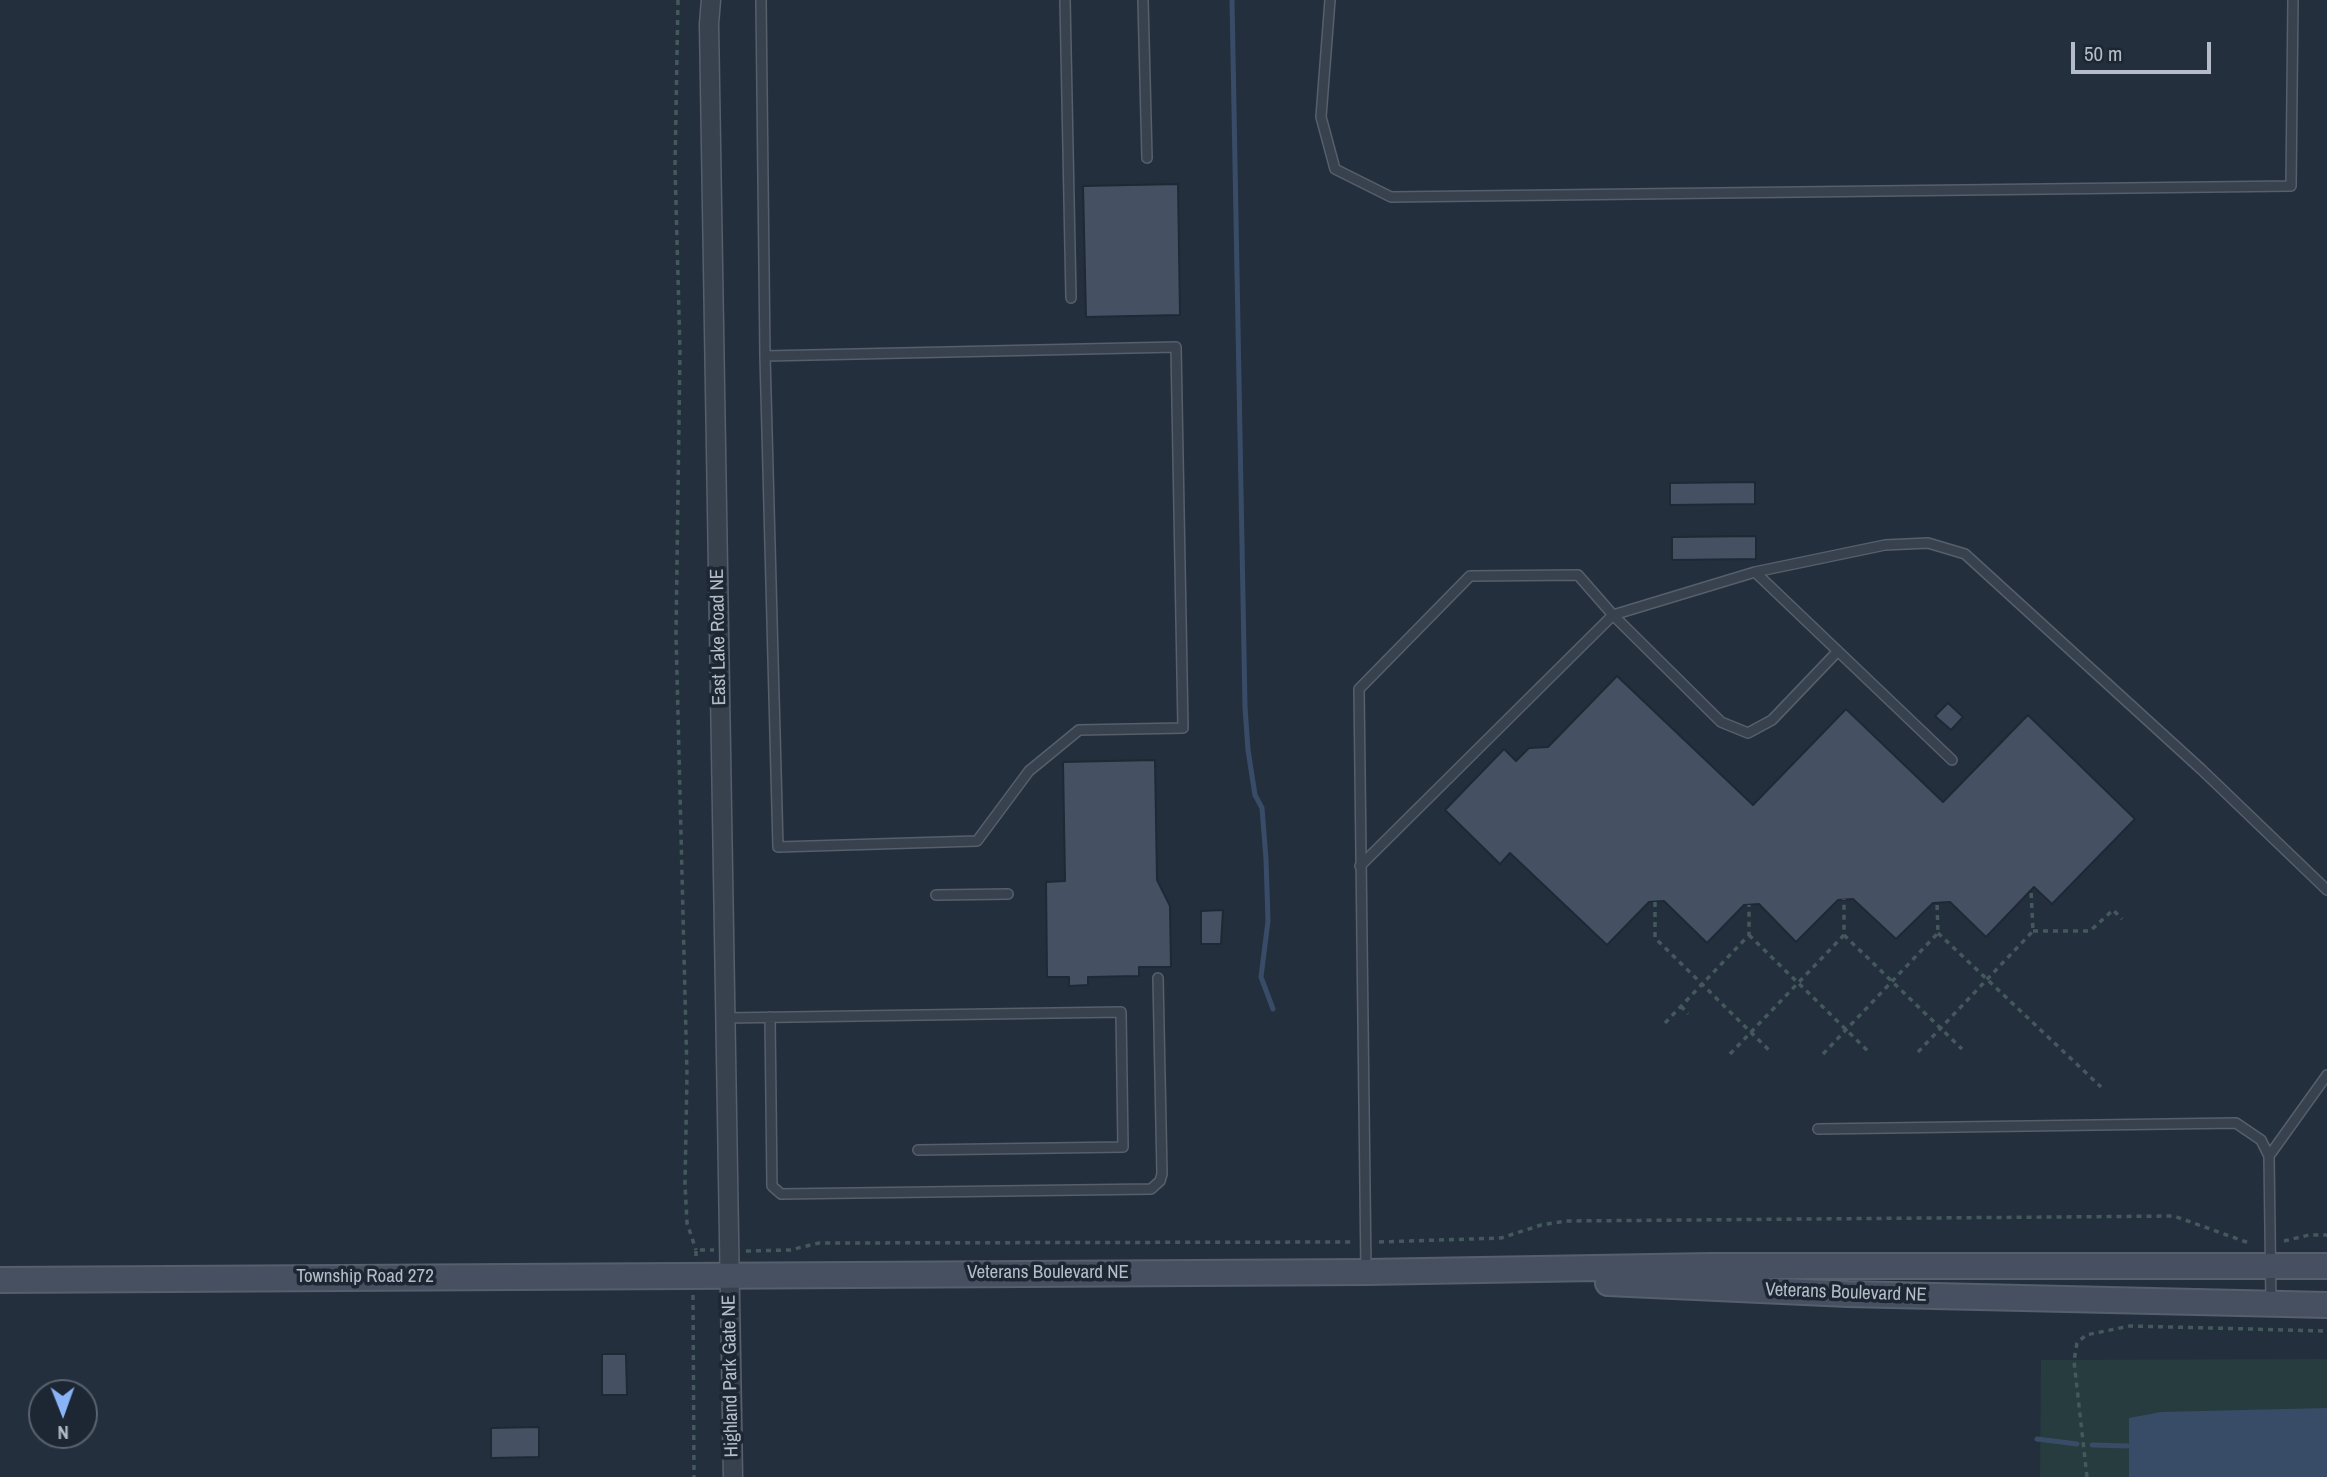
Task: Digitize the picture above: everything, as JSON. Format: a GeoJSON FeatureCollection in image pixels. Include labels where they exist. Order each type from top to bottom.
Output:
{"type":"FeatureCollection","features":[{"type":"Feature","properties":{"kind":"main road","name":"Veterans Boulevard NE"},"geometry":{"type":"LineString","coordinates":[[729,1274],[1366,1272],[2271,1255],[2327,1266]]}},
{"type":"Feature","properties":{"kind":"main road","name":"Veterans Boulevard NE"},"geometry":{"type":"LineString","coordinates":[[1366,1272],[1848,1294],[2327,1305]]}},
{"type":"Feature","properties":{"kind":"main road","name":"Township Road 272"},"geometry":{"type":"LineString","coordinates":[[0,1280],[729,1274]]}},
{"type":"Feature","properties":{"kind":"street","name":"East Lake Road NE"},"geometry":{"type":"LineString","coordinates":[[711,0],[709,24],[729,1274]]}},
{"type":"Feature","properties":{"kind":"street","name":"Highland Park Gate NE"},"geometry":{"type":"LineString","coordinates":[[729,1274],[733,1477]]}},
{"type":"Feature","properties":{"kind":"lane"},"geometry":{"type":"LineString","coordinates":[[761,0],[765,356],[778,847],[977,841],[1029,771],[1079,730],[1182,728],[1176,347],[765,356]]}},
{"type":"Feature","properties":{"kind":"lane"},"geometry":{"type":"LineString","coordinates":[[1065,0],[1071,298]]}},
{"type":"Feature","properties":{"kind":"lane"},"geometry":{"type":"LineString","coordinates":[[1143,0],[1147,158]]}},
{"type":"Feature","properties":{"kind":"lane"},"geometry":{"type":"LineString","coordinates":[[1330,0],[1321,117],[1335,169],[1391,197],[2291,186],[2293,0]]}},
{"type":"Feature","properties":{"kind":"lane"},"geometry":{"type":"LineString","coordinates":[[1360,866],[1613,615],[1755,572],[1885,544],[1928,543],[1965,554],[2202,770],[2327,890]]}},
{"type":"Feature","properties":{"kind":"lane"},"geometry":{"type":"LineString","coordinates":[[1755,572],[1952,760]]}},
{"type":"Feature","properties":{"kind":"lane"},"geometry":{"type":"LineString","coordinates":[[1366,1272],[1359,689],[1470,576],[1578,575],[1613,615],[1721,722],[1748,733],[1772,720],[1838,651]]}},
{"type":"Feature","properties":{"kind":"lane"},"geometry":{"type":"LineString","coordinates":[[936,895],[1008,894]]}},
{"type":"Feature","properties":{"kind":"lane"},"geometry":{"type":"LineString","coordinates":[[769,1017],[772,1186],[781,1194],[1151,1189],[1160,1181],[1162,1174],[1158,978]]}},
{"type":"Feature","properties":{"kind":"lane"},"geometry":{"type":"LineString","coordinates":[[726,1018],[1121,1012],[1123,1147],[918,1150]]}},
{"type":"Feature","properties":{"kind":"lane"},"geometry":{"type":"LineString","coordinates":[[2269,1156],[2327,1075]]}},
{"type":"Feature","properties":{"kind":"lane"},"geometry":{"type":"LineString","coordinates":[[1818,1129],[2220,1121],[2236,1123],[2261,1140],[2269,1156],[2271,1304]]}},
{"type":"Feature","properties":{"kind":"path"},"geometry":{"type":"LineString","coordinates":[[678,0],[675,166],[680,351],[677,647],[687,1075],[685,1184],[687,1223],[696,1250]]}},
{"type":"Feature","properties":{"kind":"path"},"geometry":{"type":"LineString","coordinates":[[2031,890],[2033,931]]}},
{"type":"Feature","properties":{"kind":"path"},"geometry":{"type":"LineString","coordinates":[[1730,1054],[1844,934],[1844,900]]}},
{"type":"Feature","properties":{"kind":"path"},"geometry":{"type":"LineString","coordinates":[[1655,902],[1656,938],[1770,1051]]}},
{"type":"Feature","properties":{"kind":"path"},"geometry":{"type":"LineString","coordinates":[[1937,902],[1938,933],[2101,1087]]}},
{"type":"Feature","properties":{"kind":"path"},"geometry":{"type":"LineString","coordinates":[[1665,1023],[1749,935],[1749,905]]}},
{"type":"Feature","properties":{"kind":"path"},"geometry":{"type":"LineString","coordinates":[[1918,1052],[2033,931],[2091,931],[2113,910],[2122,919]]}},
{"type":"Feature","properties":{"kind":"path"},"geometry":{"type":"LineString","coordinates":[[1823,1054],[1938,933]]}},
{"type":"Feature","properties":{"kind":"path"},"geometry":{"type":"LineString","coordinates":[[1844,934],[1962,1049]]}},
{"type":"Feature","properties":{"kind":"path"},"geometry":{"type":"LineString","coordinates":[[1749,935],[1869,1052]]}},
{"type":"Feature","properties":{"kind":"path"},"geometry":{"type":"LineString","coordinates":[[1681,1006],[1688,1014]]}},
{"type":"Feature","properties":{"kind":"path"},"geometry":{"type":"LineString","coordinates":[[775,1251],[819,1243],[1365,1242],[1501,1238],[1541,1225],[1566,1221],[2174,1216],[2248,1243],[2271,1255],[2309,1235],[2327,1234]]}},
{"type":"Feature","properties":{"kind":"path"},"geometry":{"type":"LineString","coordinates":[[691,1316],[694,1477]]}},
{"type":"Feature","properties":{"kind":"path"},"geometry":{"type":"LineString","coordinates":[[2087,1477],[2074,1361],[2077,1343],[2086,1335],[2130,1326],[2327,1331]]}},
{"type":"Feature","properties":{"kind":"green space"},"geometry":{"type":"Polygon","coordinates":[[[2327,1359],[2327,1477],[2040,1477],[2041,1360],[2327,1359]]]}},
{"type":"Feature","properties":{"kind":"water"},"geometry":{"type":"Polygon","coordinates":[[[2327,1408],[2327,1477],[2129,1477],[2129,1418],[2161,1412],[2327,1408]]]}},
{"type":"Feature","properties":{"kind":"building"},"geometry":{"type":"Polygon","coordinates":[[[1178,184],[1180,315],[1086,317],[1083,186],[1178,184]]]}},
{"type":"Feature","properties":{"kind":"building"},"geometry":{"type":"Polygon","coordinates":[[[1755,482],[1755,504],[1670,505],[1670,483],[1755,482]]]}},
{"type":"Feature","properties":{"kind":"building"},"geometry":{"type":"Polygon","coordinates":[[[1756,536],[1756,559],[1672,560],[1672,537],[1756,536]]]}},
{"type":"Feature","properties":{"kind":"building"},"geometry":{"type":"Polygon","coordinates":[[[1617,676],[1753,805],[1846,709],[1943,802],[2028,715],[2135,819],[2052,904],[2034,887],[1986,937],[1950,902],[1933,903],[1896,939],[1853,899],[1838,900],[1796,942],[1759,904],[1744,905],[1707,943],[1664,901],[1649,902],[1607,945],[1510,853],[1500,864],[1445,810],[1504,749],[1516,761],[1529,748],[1548,747],[1617,676]]]}},
{"type":"Feature","properties":{"kind":"building"},"geometry":{"type":"Polygon","coordinates":[[[1948,703],[1963,717],[1951,730],[1935,716],[1948,703]]]}},
{"type":"Feature","properties":{"kind":"building"},"geometry":{"type":"Polygon","coordinates":[[[1155,760],[1157,880],[1170,906],[1171,967],[1139,967],[1139,976],[1088,977],[1088,985],[1069,986],[1069,977],[1047,977],[1046,882],[1065,881],[1063,762],[1155,760]]]}},
{"type":"Feature","properties":{"kind":"building"},"geometry":{"type":"Polygon","coordinates":[[[1223,910],[1221,944],[1201,944],[1201,911],[1223,910]]]}},
{"type":"Feature","properties":{"kind":"building"},"geometry":{"type":"Polygon","coordinates":[[[602,1354],[626,1354],[627,1395],[602,1395],[602,1354]]]}},
{"type":"Feature","properties":{"kind":"building"},"geometry":{"type":"Polygon","coordinates":[[[539,1427],[539,1457],[491,1458],[491,1428],[539,1427]]]}},
{"type":"Feature","properties":{"kind":"waterway"},"geometry":{"type":"LineString","coordinates":[[1232,0],[1245,707],[1255,795],[1262,808],[1266,859],[1268,921],[1261,977],[1273,1009]]}},
{"type":"Feature","properties":{"kind":"waterway"},"geometry":{"type":"LineString","coordinates":[[2037,1439],[2077,1444]]}},
{"type":"Feature","properties":{"kind":"waterway"},"geometry":{"type":"LineString","coordinates":[[2092,1445],[2128,1446]]}}]}
